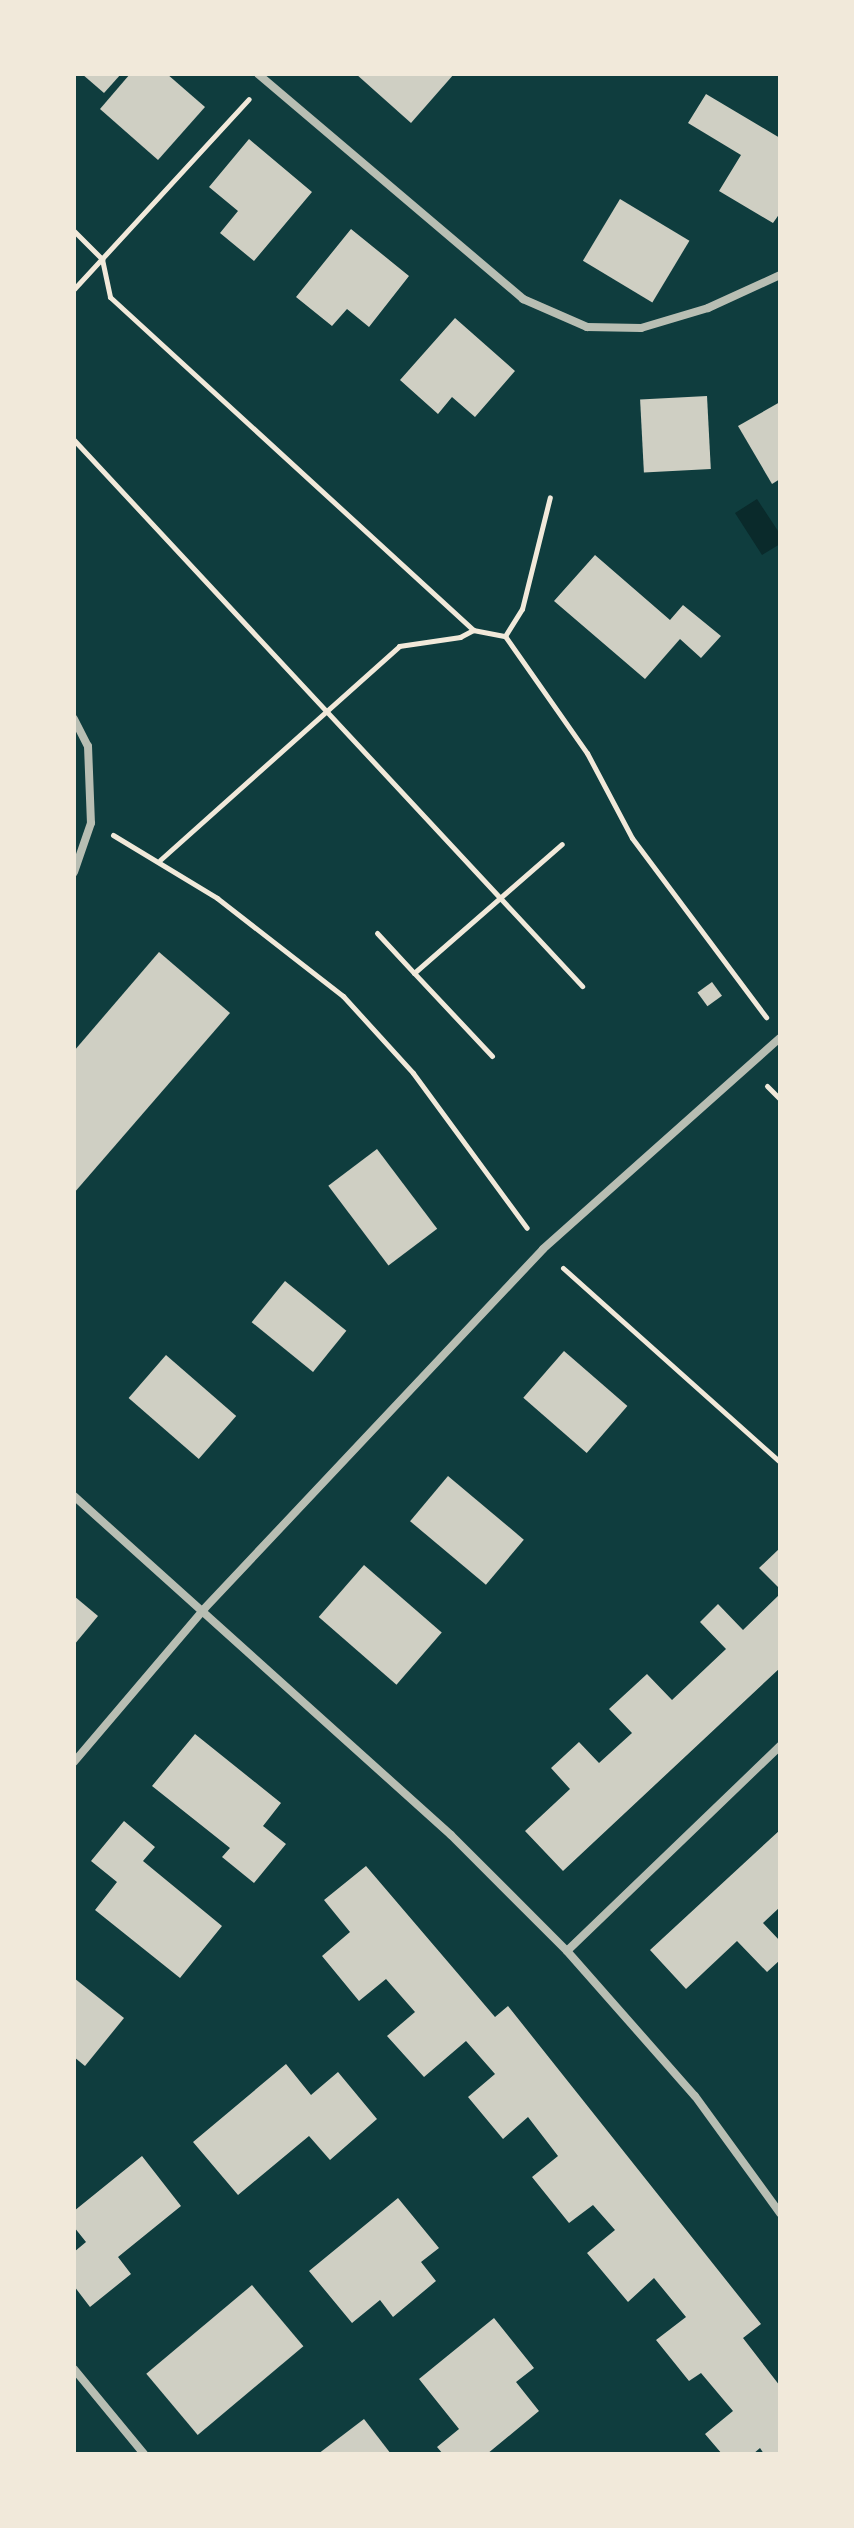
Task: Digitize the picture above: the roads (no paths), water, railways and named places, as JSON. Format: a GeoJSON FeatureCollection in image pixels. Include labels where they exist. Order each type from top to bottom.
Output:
{"type":"FeatureCollection","features":[{"type":"Feature","properties":{"kind":"street"},"geometry":{"type":"LineString","coordinates":[[258,74],[269,78],[523,299],[587,327],[641,328],[708,308],[780,275]]}},
{"type":"Feature","properties":{"kind":"street"},"geometry":{"type":"LineString","coordinates":[[74,719],[88,746],[91,823],[74,872]]}},
{"type":"Feature","properties":{"kind":"street"},"geometry":{"type":"LineString","coordinates":[[74,1762],[204,1609],[543,1249],[780,1038]]}},
{"type":"Feature","properties":{"kind":"street"},"geometry":{"type":"LineString","coordinates":[[74,1496],[204,1609],[451,1835],[567,1951],[695,2096],[780,2213]]}},
{"type":"Feature","properties":{"kind":"street"},"geometry":{"type":"LineString","coordinates":[[567,1951],[780,1746]]}},
{"type":"Feature","properties":{"kind":"street"},"geometry":{"type":"LineString","coordinates":[[74,2369],[144,2454]]}},
{"type":"Feature","properties":{"kind":"water"},"geometry":{"type":"Polygon","coordinates":[[[757,499],[780,534],[780,544],[762,555],[735,513],[757,499]]]}}]}
